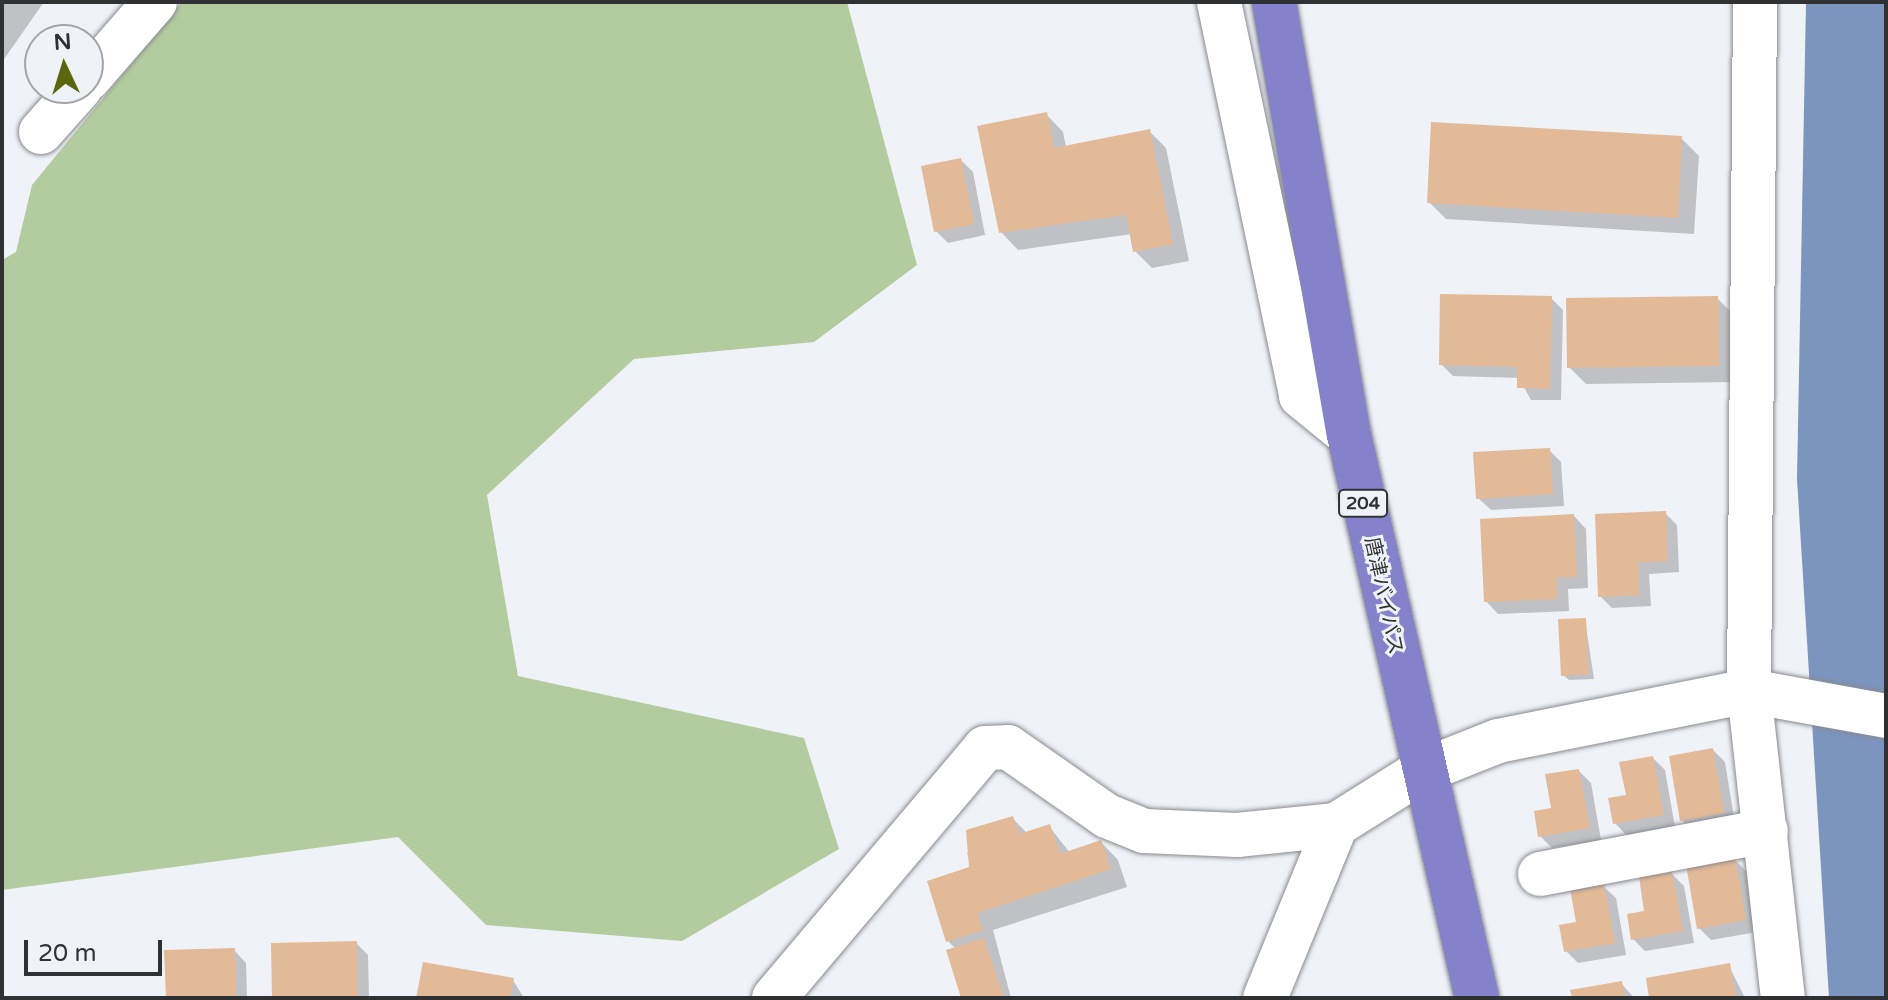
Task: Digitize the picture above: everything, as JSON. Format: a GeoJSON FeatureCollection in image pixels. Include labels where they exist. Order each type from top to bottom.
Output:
{"type":"FeatureCollection","features":[{"type":"Feature","properties":{"kind":"highway","name":"唐津バイパス"},"geometry":{"type":"LineString","coordinates":[[1274,2],[1349,435],[1420,772],[1477,998]]}},
{"type":"Feature","properties":{"kind":"street"},"geometry":{"type":"LineString","coordinates":[[104,61],[155,2]]}},
{"type":"Feature","properties":{"kind":"street"},"geometry":{"type":"LineString","coordinates":[[1219,2],[1301,396],[1349,435]]}},
{"type":"Feature","properties":{"kind":"street"},"geometry":{"type":"LineString","coordinates":[[1755,2],[1766,831],[1783,998]]}},
{"type":"Feature","properties":{"kind":"street"},"geometry":{"type":"LineString","coordinates":[[41,132],[66,104]]}},
{"type":"Feature","properties":{"kind":"street"},"geometry":{"type":"LineString","coordinates":[[774,998],[985,748],[1008,747],[1107,816],[1144,831],[1237,835],[1336,825],[1420,772],[1498,741],[1764,691],[1886,716]]}},
{"type":"Feature","properties":{"kind":"street"},"geometry":{"type":"LineString","coordinates":[[1265,998],[1336,825]]}},
{"type":"Feature","properties":{"kind":"street"},"geometry":{"type":"LineString","coordinates":[[1540,874],[1766,831]]}},
{"type":"Feature","properties":{"kind":"green space"},"geometry":{"type":"Polygon","coordinates":[[[182,2],[847,2],[917,265],[814,342],[634,359],[487,495],[518,676],[804,738],[839,849],[682,941],[486,925],[398,837],[2,890],[2,260],[16,252],[32,185],[98,104],[104,104],[104,97],[182,2]]]}},
{"type":"Feature","properties":{"kind":"water"},"geometry":{"type":"Polygon","coordinates":[[[1806,2],[1886,2],[1886,998],[1829,998],[1797,479],[1806,2]]]}},
{"type":"Feature","properties":{"kind":"building"},"geometry":{"type":"Polygon","coordinates":[[[1047,112],[1054,148],[1150,129],[1173,244],[1133,252],[1126,215],[999,233],[977,126],[1047,112]]]}},
{"type":"Feature","properties":{"kind":"building"},"geometry":{"type":"Polygon","coordinates":[[[1431,122],[1682,136],[1678,218],[1427,203],[1431,122]]]}},
{"type":"Feature","properties":{"kind":"building"},"geometry":{"type":"Polygon","coordinates":[[[961,158],[974,224],[934,232],[921,166],[961,158]]]}},
{"type":"Feature","properties":{"kind":"building"},"geometry":{"type":"Polygon","coordinates":[[[1440,294],[1552,296],[1550,389],[1517,388],[1517,367],[1439,365],[1440,294]]]}},
{"type":"Feature","properties":{"kind":"building"},"geometry":{"type":"Polygon","coordinates":[[[1718,296],[1719,366],[1567,368],[1566,298],[1718,296]]]}},
{"type":"Feature","properties":{"kind":"building"},"geometry":{"type":"Polygon","coordinates":[[[1550,448],[1553,494],[1476,499],[1473,452],[1550,448]]]}},
{"type":"Feature","properties":{"kind":"building"},"geometry":{"type":"Polygon","coordinates":[[[1666,511],[1668,561],[1638,562],[1639,595],[1598,597],[1595,514],[1666,511]]]}},
{"type":"Feature","properties":{"kind":"building"},"geometry":{"type":"Polygon","coordinates":[[[1574,514],[1577,577],[1557,577],[1558,599],[1484,602],[1480,519],[1574,514]]]}},
{"type":"Feature","properties":{"kind":"building"},"geometry":{"type":"Polygon","coordinates":[[[1586,618],[1589,674],[1561,676],[1558,619],[1586,618]]]}},
{"type":"Feature","properties":{"kind":"building"},"geometry":{"type":"Polygon","coordinates":[[[1713,748],[1724,813],[1680,821],[1669,756],[1713,748]]]}},
{"type":"Feature","properties":{"kind":"building"},"geometry":{"type":"Polygon","coordinates":[[[1653,756],[1664,815],[1613,824],[1608,798],[1626,795],[1619,762],[1653,756]]]}},
{"type":"Feature","properties":{"kind":"building"},"geometry":{"type":"Polygon","coordinates":[[[1579,769],[1590,828],[1538,837],[1534,811],[1551,808],[1545,774],[1579,769]]]}},
{"type":"Feature","properties":{"kind":"building"},"geometry":{"type":"Polygon","coordinates":[[[1013,816],[1019,834],[1050,824],[1060,854],[1101,840],[1111,869],[977,913],[983,930],[946,942],[927,881],[969,867],[966,830],[1013,816]]]}},
{"type":"Feature","properties":{"kind":"building"},"geometry":{"type":"Polygon","coordinates":[[[1735,857],[1746,920],[1697,929],[1686,865],[1735,857]]]}},
{"type":"Feature","properties":{"kind":"building"},"geometry":{"type":"Polygon","coordinates":[[[1672,872],[1683,931],[1631,940],[1627,914],[1644,911],[1639,877],[1672,872]]]}},
{"type":"Feature","properties":{"kind":"building"},"geometry":{"type":"Polygon","coordinates":[[[1604,884],[1615,943],[1564,952],[1559,925],[1576,922],[1570,889],[1604,884]]]}},
{"type":"Feature","properties":{"kind":"building"},"geometry":{"type":"Polygon","coordinates":[[[984,938],[1004,998],[961,998],[946,950],[984,938]]]}},
{"type":"Feature","properties":{"kind":"building"},"geometry":{"type":"Polygon","coordinates":[[[357,941],[358,998],[272,998],[271,943],[357,941]]]}},
{"type":"Feature","properties":{"kind":"building"},"geometry":{"type":"Polygon","coordinates":[[[235,948],[236,998],[166,998],[164,950],[235,948]]]}},
{"type":"Feature","properties":{"kind":"building"},"geometry":{"type":"Polygon","coordinates":[[[423,962],[514,978],[510,998],[416,998],[423,962]]]}},
{"type":"Feature","properties":{"kind":"building"},"geometry":{"type":"Polygon","coordinates":[[[1730,963],[1736,998],[1649,998],[1646,978],[1730,963]]]}},
{"type":"Feature","properties":{"kind":"building"},"geometry":{"type":"Polygon","coordinates":[[[1622,981],[1625,998],[1572,998],[1570,990],[1622,981]]]}}]}
